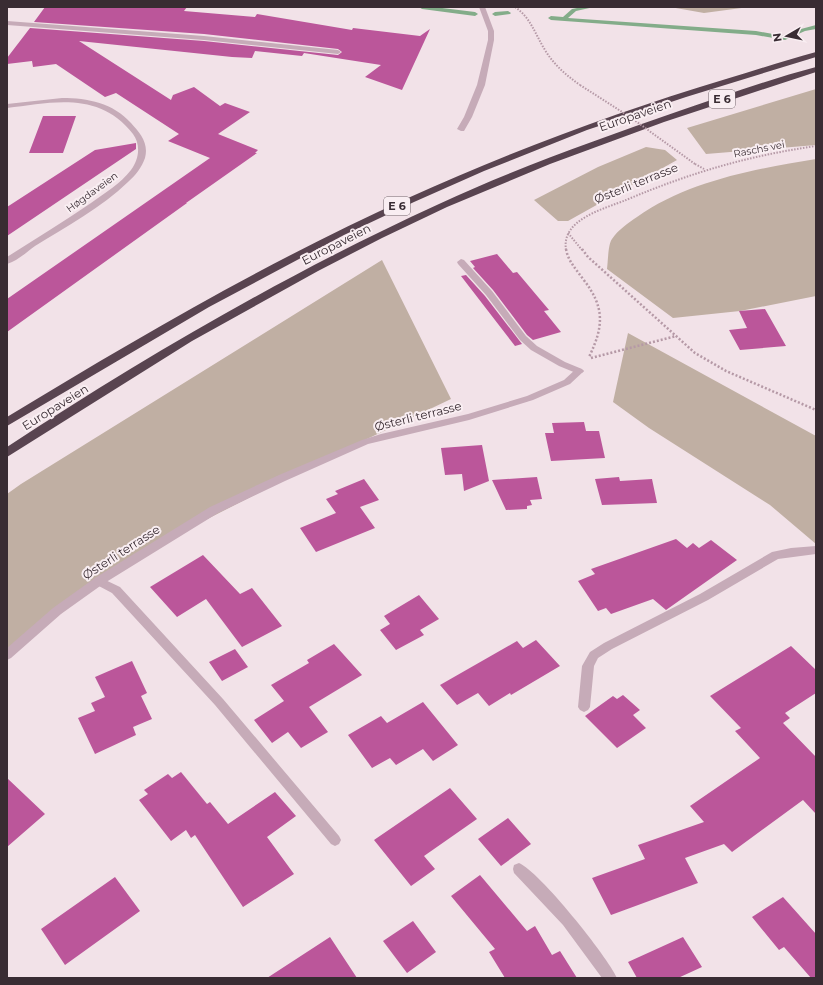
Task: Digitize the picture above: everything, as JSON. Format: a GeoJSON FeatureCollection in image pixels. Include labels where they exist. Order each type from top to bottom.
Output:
{"type":"FeatureCollection","features":[{"type":"Feature","properties":{"kind":"highway","name":"Europaveien"},"geometry":{"type":"LineString","coordinates":[[7,422],[120,353],[200,307],[296,255],[392,208],[496,163],[592,125],[691,91],[816,54]]}},
{"type":"Feature","properties":{"kind":"highway","name":"Europaveien"},"geometry":{"type":"LineString","coordinates":[[7,453],[141,367],[204,330],[310,272],[383,235],[507,178],[571,152],[714,102],[816,69]]}},
{"type":"Feature","properties":{"kind":"street"},"geometry":{"type":"LineString","coordinates":[[461,129],[481,85],[491,40],[491,30],[482,7]]}},
{"type":"Feature","properties":{"kind":"street"},"geometry":{"type":"LineString","coordinates":[[7,23],[197,38],[338,52]]}},
{"type":"Feature","properties":{"kind":"street","name":"Høgdaveien"},"geometry":{"type":"LineString","coordinates":[[7,106],[69,100],[84,101],[102,106],[114,111],[128,123],[143,144],[141,159],[134,170],[118,187],[79,215],[7,260]]}},
{"type":"Feature","properties":{"kind":"street","name":"Østerli terrasse"},"geometry":{"type":"LineString","coordinates":[[7,655],[57,612],[99,581],[214,510],[282,478],[381,437],[469,417],[530,398],[567,382],[579,370],[562,364],[534,348],[523,338],[489,293],[461,262]]}},
{"type":"Feature","properties":{"kind":"street"},"geometry":{"type":"LineString","coordinates":[[584,706],[588,666],[594,655],[608,646],[698,600],[776,555],[816,550]]}},
{"type":"Feature","properties":{"kind":"street"},"geometry":{"type":"LineString","coordinates":[[99,581],[116,590],[219,702],[335,840]]}},
{"type":"Feature","properties":{"kind":"street"},"geometry":{"type":"LineString","coordinates":[[519,869],[546,895],[596,957],[610,978]]}},
{"type":"Feature","properties":{"kind":"path"},"geometry":{"type":"LineString","coordinates":[[515,7],[526,16],[547,55],[568,77],[630,117],[705,169]]}},
{"type":"Feature","properties":{"kind":"path","name":"Raschs vei"},"geometry":{"type":"LineString","coordinates":[[705,169],[746,158],[816,146]]}},
{"type":"Feature","properties":{"kind":"path","name":"Østerli terrasse"},"geometry":{"type":"LineString","coordinates":[[568,233],[581,221],[597,212],[705,169]]}},
{"type":"Feature","properties":{"kind":"path"},"geometry":{"type":"LineString","coordinates":[[568,233],[588,257],[695,353],[726,371],[816,410]]}},
{"type":"Feature","properties":{"kind":"path"},"geometry":{"type":"LineString","coordinates":[[568,233],[565,244],[566,253],[592,290],[602,318],[598,338],[589,358],[676,336]]}},
{"type":"Feature","properties":{"kind":"shaded area"},"geometry":{"type":"Polygon","coordinates":[[[670,7],[749,7],[704,13],[670,7]]]}},
{"type":"Feature","properties":{"kind":"shaded area"},"geometry":{"type":"Polygon","coordinates":[[[816,89],[816,145],[706,154],[687,128],[816,89]]]}},
{"type":"Feature","properties":{"kind":"shaded area"},"geometry":{"type":"Polygon","coordinates":[[[646,147],[665,150],[677,160],[568,221],[558,221],[534,200],[598,167],[646,147]]]}},
{"type":"Feature","properties":{"kind":"shaded area"},"geometry":{"type":"Polygon","coordinates":[[[816,159],[816,296],[740,311],[673,318],[607,269],[608,253],[614,236],[630,222],[657,205],[700,185],[723,178],[769,167],[816,159]]]}},
{"type":"Feature","properties":{"kind":"shaded area"},"geometry":{"type":"Polygon","coordinates":[[[382,260],[451,399],[325,459],[127,560],[7,657],[7,494],[382,260]]]}},
{"type":"Feature","properties":{"kind":"shaded area"},"geometry":{"type":"Polygon","coordinates":[[[628,333],[816,436],[816,544],[770,505],[649,428],[613,402],[628,333]]]}},
{"type":"Feature","properties":{"kind":"building"},"geometry":{"type":"Polygon","coordinates":[[[45,7],[187,7],[184,11],[255,17],[257,14],[352,30],[353,28],[420,36],[430,29],[402,90],[365,77],[381,65],[304,53],[302,56],[255,51],[252,58],[232,57],[79,41],[171,100],[173,95],[194,87],[220,106],[225,103],[250,112],[218,134],[258,150],[255,153],[257,153],[7,332],[7,299],[210,158],[168,141],[179,134],[116,93],[105,97],[56,64],[33,67],[32,61],[7,64],[7,58],[30,28],[204,41],[338,55],[342,52],[338,49],[204,34],[34,22],[45,7]]]}},
{"type":"Feature","properties":{"kind":"building"},"geometry":{"type":"Polygon","coordinates":[[[43,116],[76,116],[63,153],[29,153],[43,116]]]}},
{"type":"Feature","properties":{"kind":"building"},"geometry":{"type":"Polygon","coordinates":[[[136,143],[136,149],[7,236],[7,207],[95,150],[136,143]]]}},
{"type":"Feature","properties":{"kind":"building"},"geometry":{"type":"Polygon","coordinates":[[[497,254],[513,273],[517,272],[549,310],[544,311],[561,332],[533,340],[527,335],[493,290],[473,268],[475,267],[470,261],[497,254]]]}},
{"type":"Feature","properties":{"kind":"building"},"geometry":{"type":"Polygon","coordinates":[[[466,275],[485,296],[522,344],[515,346],[461,276],[466,275]]]}},
{"type":"Feature","properties":{"kind":"building"},"geometry":{"type":"Polygon","coordinates":[[[765,309],[786,346],[740,350],[729,330],[747,328],[739,311],[765,309]]]}},
{"type":"Feature","properties":{"kind":"building"},"geometry":{"type":"Polygon","coordinates":[[[584,422],[586,431],[599,431],[605,458],[551,461],[545,433],[554,433],[552,423],[584,422]]]}},
{"type":"Feature","properties":{"kind":"building"},"geometry":{"type":"Polygon","coordinates":[[[482,445],[489,481],[464,491],[462,474],[445,475],[441,448],[482,445]]]}},
{"type":"Feature","properties":{"kind":"building"},"geometry":{"type":"Polygon","coordinates":[[[537,477],[542,499],[530,500],[532,505],[527,506],[527,509],[506,510],[492,480],[537,477]]]}},
{"type":"Feature","properties":{"kind":"building"},"geometry":{"type":"Polygon","coordinates":[[[619,477],[620,481],[652,479],[657,503],[602,505],[595,479],[619,477]]]}},
{"type":"Feature","properties":{"kind":"building"},"geometry":{"type":"Polygon","coordinates":[[[364,479],[379,500],[360,507],[375,528],[316,552],[300,528],[336,513],[326,499],[338,494],[335,491],[364,479]]]}},
{"type":"Feature","properties":{"kind":"building"},"geometry":{"type":"Polygon","coordinates":[[[676,539],[687,548],[693,543],[699,548],[711,540],[737,560],[666,610],[653,599],[611,614],[606,608],[598,611],[578,581],[595,574],[591,569],[676,539]]]}},
{"type":"Feature","properties":{"kind":"building"},"geometry":{"type":"Polygon","coordinates":[[[203,555],[240,594],[252,588],[282,626],[242,647],[206,599],[177,617],[150,587],[203,555]]]}},
{"type":"Feature","properties":{"kind":"building"},"geometry":{"type":"Polygon","coordinates":[[[419,595],[439,619],[420,630],[424,635],[396,650],[380,630],[390,624],[384,616],[419,595]]]}},
{"type":"Feature","properties":{"kind":"building"},"geometry":{"type":"Polygon","coordinates":[[[536,640],[560,666],[511,695],[510,693],[489,706],[478,693],[457,705],[440,685],[517,641],[523,648],[536,640]]]}},
{"type":"Feature","properties":{"kind":"building"},"geometry":{"type":"Polygon","coordinates":[[[334,644],[362,675],[309,707],[328,732],[301,748],[288,732],[272,743],[254,720],[284,701],[271,685],[309,663],[307,660],[334,644]]]}},
{"type":"Feature","properties":{"kind":"building"},"geometry":{"type":"Polygon","coordinates":[[[791,646],[816,670],[816,693],[785,713],[790,718],[783,723],[816,757],[816,814],[803,800],[732,852],[724,844],[685,858],[698,883],[611,915],[592,878],[645,859],[638,845],[704,822],[690,806],[760,758],[735,731],[741,728],[710,696],[791,646]]]}},
{"type":"Feature","properties":{"kind":"building"},"geometry":{"type":"Polygon","coordinates":[[[235,649],[248,667],[222,681],[209,662],[235,649]]]}},
{"type":"Feature","properties":{"kind":"building"},"geometry":{"type":"Polygon","coordinates":[[[132,661],[147,693],[141,696],[152,719],[133,727],[136,735],[95,754],[78,718],[95,711],[91,703],[105,697],[95,677],[132,661]]]}},
{"type":"Feature","properties":{"kind":"building"},"geometry":{"type":"Polygon","coordinates":[[[623,695],[640,710],[633,715],[646,728],[617,748],[585,716],[613,696],[617,699],[623,695]]]}},
{"type":"Feature","properties":{"kind":"building"},"geometry":{"type":"Polygon","coordinates":[[[423,702],[458,745],[433,761],[423,749],[396,765],[390,758],[372,768],[348,735],[381,716],[387,723],[423,702]]]}},
{"type":"Feature","properties":{"kind":"building"},"geometry":{"type":"Polygon","coordinates":[[[181,772],[207,804],[210,802],[228,824],[275,792],[296,816],[267,837],[294,874],[243,907],[195,835],[191,838],[186,830],[171,841],[139,800],[148,794],[144,790],[168,774],[172,778],[181,772]]]}},
{"type":"Feature","properties":{"kind":"building"},"geometry":{"type":"Polygon","coordinates":[[[7,778],[45,814],[7,847],[7,778]]]}},
{"type":"Feature","properties":{"kind":"building"},"geometry":{"type":"Polygon","coordinates":[[[450,788],[477,819],[424,856],[435,869],[411,886],[374,840],[450,788]]]}},
{"type":"Feature","properties":{"kind":"building"},"geometry":{"type":"Polygon","coordinates":[[[508,818],[531,844],[501,866],[478,839],[508,818]]]}},
{"type":"Feature","properties":{"kind":"building"},"geometry":{"type":"Polygon","coordinates":[[[480,875],[527,931],[535,926],[552,955],[560,951],[577,978],[505,978],[489,952],[495,949],[451,896],[480,875]]]}},
{"type":"Feature","properties":{"kind":"building"},"geometry":{"type":"Polygon","coordinates":[[[115,877],[140,911],[65,965],[41,929],[115,877]]]}},
{"type":"Feature","properties":{"kind":"building"},"geometry":{"type":"Polygon","coordinates":[[[783,897],[816,934],[816,978],[811,978],[784,947],[779,950],[752,917],[783,897]]]}},
{"type":"Feature","properties":{"kind":"building"},"geometry":{"type":"Polygon","coordinates":[[[413,921],[436,952],[407,973],[383,941],[413,921]]]}},
{"type":"Feature","properties":{"kind":"building"},"geometry":{"type":"Polygon","coordinates":[[[330,937],[357,978],[267,978],[330,937]]]}},
{"type":"Feature","properties":{"kind":"building"},"geometry":{"type":"Polygon","coordinates":[[[683,937],[702,967],[678,978],[637,978],[628,962],[683,937]]]}},
{"type":"Feature","properties":{"kind":"waterway"},"geometry":{"type":"LineString","coordinates":[[422,7],[475,14]]}},
{"type":"Feature","properties":{"kind":"waterway"},"geometry":{"type":"LineString","coordinates":[[564,19],[574,10],[591,7]]}},
{"type":"Feature","properties":{"kind":"waterway"},"geometry":{"type":"LineString","coordinates":[[495,14],[508,13]]}},
{"type":"Feature","properties":{"kind":"waterway"},"geometry":{"type":"LineString","coordinates":[[551,18],[564,19]]}},
{"type":"Feature","properties":{"kind":"waterway"},"geometry":{"type":"LineString","coordinates":[[564,19],[756,33],[785,38],[803,30],[816,27]]}}]}
